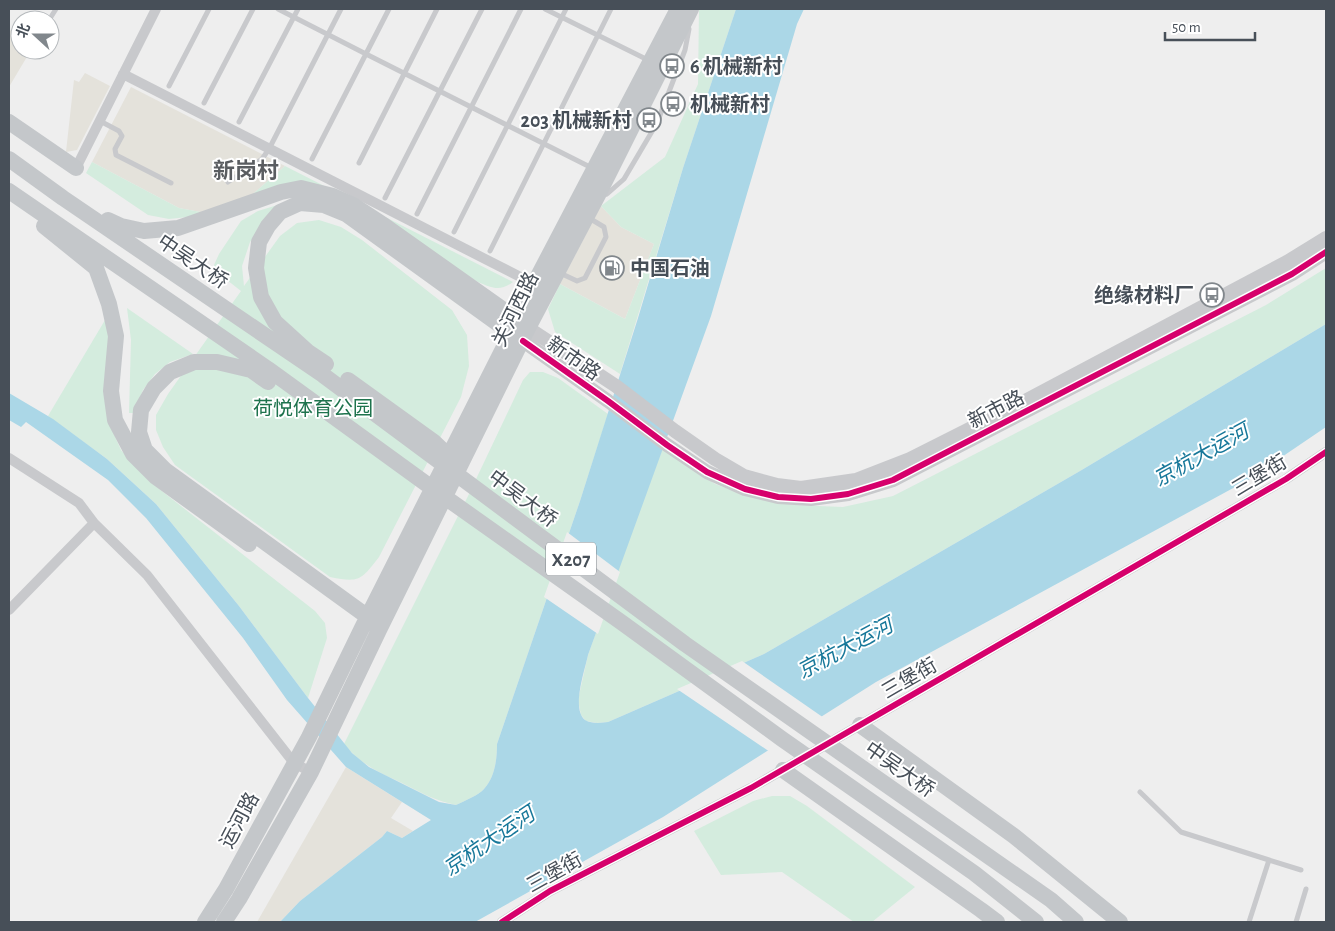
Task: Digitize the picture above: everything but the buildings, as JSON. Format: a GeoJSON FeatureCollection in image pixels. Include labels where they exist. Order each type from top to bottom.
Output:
{"type":"FeatureCollection","features":[{"type":"Feature","properties":{"kind":"main road","name":"关河西路"},"geometry":{"type":"LineString","coordinates":[[379,630],[520,331],[534,284],[678,9]]}},
{"type":"Feature","properties":{"kind":"main road","name":"关河西路"},"geometry":{"type":"LineString","coordinates":[[366,621],[520,331],[557,271],[598,195],[692,9]]}},
{"type":"Feature","properties":{"kind":"main road"},"geometry":{"type":"LineString","coordinates":[[9,122],[76,168]]}},
{"type":"Feature","properties":{"kind":"main road","name":"X207"},"geometry":{"type":"LineString","coordinates":[[9,159],[63,198]]}},
{"type":"Feature","properties":{"kind":"main road"},"geometry":{"type":"LineString","coordinates":[[63,198],[121,226],[144,231],[178,228],[281,192],[301,188],[333,196],[353,205],[385,226],[520,331]]}},
{"type":"Feature","properties":{"kind":"main road","name":"X207"},"geometry":{"type":"LineString","coordinates":[[9,191],[44,220],[268,369],[806,756],[974,874],[1036,922]]}},
{"type":"Feature","properties":{"kind":"main road"},"geometry":{"type":"LineString","coordinates":[[9,198],[44,220],[96,268],[109,304],[116,336],[111,391],[115,420],[133,454],[156,477],[192,504],[379,630]]}},
{"type":"Feature","properties":{"kind":"main road","name":"中吴大桥"},"geometry":{"type":"LineString","coordinates":[[63,198],[323,375],[693,649],[1050,900],[1076,922]]}},
{"type":"Feature","properties":{"kind":"main road"},"geometry":{"type":"LineString","coordinates":[[520,331],[346,214],[324,205],[300,203],[280,212],[268,226],[259,242],[256,268],[261,298],[275,322],[308,352],[434,442],[531,530]]}},
{"type":"Feature","properties":{"kind":"main road"},"geometry":{"type":"LineString","coordinates":[[366,621],[165,470],[145,450],[139,432],[141,410],[154,388],[170,372],[194,362],[217,362],[251,370],[333,430],[455,514],[516,548]]}},
{"type":"Feature","properties":{"kind":"main road","name":"运河路"},"geometry":{"type":"LineString","coordinates":[[205,922],[226,889],[309,737],[366,621]]}},
{"type":"Feature","properties":{"kind":"main road","name":"运河路"},"geometry":{"type":"LineString","coordinates":[[224,922],[240,899],[312,772],[379,630]]}},
{"type":"Feature","properties":{"kind":"main road"},"geometry":{"type":"LineString","coordinates":[[860,725],[1014,836],[1120,922]]}},
{"type":"Feature","properties":{"kind":"main road"},"geometry":{"type":"LineString","coordinates":[[783,770],[997,922]]}},
{"type":"Feature","properties":{"kind":"street"},"geometry":{"type":"LineString","coordinates":[[76,168],[156,9]]}},
{"type":"Feature","properties":{"kind":"street"},"geometry":{"type":"LineString","coordinates":[[124,74],[534,284]]}},
{"type":"Feature","properties":{"kind":"street","name":"新市路"},"geometry":{"type":"LineString","coordinates":[[520,331],[616,386],[675,431],[715,459],[744,476],[777,485],[800,488],[856,480],[910,459],[1027,400],[1288,262],[1326,238]]}},
{"type":"Feature","properties":{"kind":"street","name":"新市路"},"geometry":{"type":"LineString","coordinates":[[520,331],[608,401],[707,472],[745,489],[778,497],[811,499],[848,494],[893,480],[1292,274],[1326,252]]}},
{"type":"Feature","properties":{"kind":"street","name":"三堡街"},"geometry":{"type":"LineString","coordinates":[[502,922],[550,891],[783,770],[1278,484],[1326,452]]}},
{"type":"Feature","properties":{"kind":"street"},"geometry":{"type":"LineString","coordinates":[[9,458],[78,502],[94,523],[148,575],[294,763],[312,772]]}},
{"type":"Feature","properties":{"kind":"street"},"geometry":{"type":"LineString","coordinates":[[9,610],[94,523]]}},
{"type":"Feature","properties":{"kind":"lane"},"geometry":{"type":"LineString","coordinates":[[169,86],[209,9]]}},
{"type":"Feature","properties":{"kind":"lane"},"geometry":{"type":"LineString","coordinates":[[204,103],[253,9]]}},
{"type":"Feature","properties":{"kind":"lane"},"geometry":{"type":"LineString","coordinates":[[278,9],[594,169]]}},
{"type":"Feature","properties":{"kind":"lane"},"geometry":{"type":"LineString","coordinates":[[239,122],[298,9]]}},
{"type":"Feature","properties":{"kind":"lane"},"geometry":{"type":"LineString","coordinates":[[228,182],[262,159],[269,149],[341,9]]}},
{"type":"Feature","properties":{"kind":"lane"},"geometry":{"type":"LineString","coordinates":[[312,159],[389,9]]}},
{"type":"Feature","properties":{"kind":"lane"},"geometry":{"type":"LineString","coordinates":[[359,163],[437,9]]}},
{"type":"Feature","properties":{"kind":"lane"},"geometry":{"type":"LineString","coordinates":[[385,198],[482,9]]}},
{"type":"Feature","properties":{"kind":"lane"},"geometry":{"type":"LineString","coordinates":[[417,214],[521,9]]}},
{"type":"Feature","properties":{"kind":"lane"},"geometry":{"type":"LineString","coordinates":[[545,9],[651,61]]}},
{"type":"Feature","properties":{"kind":"lane"},"geometry":{"type":"LineString","coordinates":[[454,232],[566,9]]}},
{"type":"Feature","properties":{"kind":"lane"},"geometry":{"type":"LineString","coordinates":[[490,250],[611,9]]}},
{"type":"Feature","properties":{"kind":"lane"},"geometry":{"type":"LineString","coordinates":[[100,121],[120,131],[122,136],[115,149],[116,155],[171,183]]}},
{"type":"Feature","properties":{"kind":"lane"},"geometry":{"type":"LineString","coordinates":[[557,271],[577,281],[585,278],[606,237],[604,227],[586,217]]}},
{"type":"Feature","properties":{"kind":"lane"},"geometry":{"type":"LineString","coordinates":[[1140,792],[1181,832],[1302,870]]}},
{"type":"Feature","properties":{"kind":"lane"},"geometry":{"type":"LineString","coordinates":[[1249,922],[1269,860]]}},
{"type":"Feature","properties":{"kind":"lane"},"geometry":{"type":"LineString","coordinates":[[1296,922],[1306,889]]}},
{"type":"Feature","properties":{"kind":"shaded area"},"geometry":{"type":"Polygon","coordinates":[[[9,29],[10,60],[25,60],[9,87],[9,29]]]}},
{"type":"Feature","properties":{"kind":"shaded area"},"geometry":{"type":"Polygon","coordinates":[[[85,73],[110,86],[77,150],[66,152],[74,80],[79,82],[85,73]]]}},
{"type":"Feature","properties":{"kind":"shaded area"},"geometry":{"type":"Polygon","coordinates":[[[131,87],[285,166],[246,200],[206,213],[179,208],[92,162],[131,87]]]}},
{"type":"Feature","properties":{"kind":"shaded area"},"geometry":{"type":"Polygon","coordinates":[[[601,206],[621,227],[654,244],[625,319],[560,284],[601,206]]]}},
{"type":"Feature","properties":{"kind":"shaded area"},"geometry":{"type":"Polygon","coordinates":[[[346,767],[402,802],[391,818],[413,831],[402,838],[387,831],[382,837],[300,901],[280,922],[257,922],[346,767]]]}},
{"type":"Feature","properties":{"kind":"green space"},"geometry":{"type":"Polygon","coordinates":[[[699,9],[736,9],[683,168],[620,374],[555,332],[548,309],[560,284],[625,319],[654,244],[621,227],[601,206],[665,157],[698,84],[699,9]]]}},
{"type":"Feature","properties":{"kind":"green space"},"geometry":{"type":"Polygon","coordinates":[[[92,162],[179,208],[206,213],[169,219],[148,215],[86,173],[92,162]]]}},
{"type":"Feature","properties":{"kind":"green space"},"geometry":{"type":"Polygon","coordinates":[[[285,166],[513,282],[504,287],[496,288],[478,282],[331,192],[246,200],[285,166]]]}},
{"type":"Feature","properties":{"kind":"green space","name":"荷悦体育公园"},"geometry":{"type":"Polygon","coordinates":[[[284,203],[268,217],[250,242],[242,266],[244,286],[280,236],[297,223],[319,220],[341,227],[362,240],[452,310],[467,335],[469,366],[461,397],[379,557],[368,571],[359,578],[354,579],[330,577],[175,465],[163,447],[156,430],[156,415],[168,394],[241,291],[218,273],[214,265],[219,254],[241,221],[258,211],[284,203]]]}},
{"type":"Feature","properties":{"kind":"green space"},"geometry":{"type":"Polygon","coordinates":[[[1326,268],[1326,324],[1080,471],[764,654],[608,722],[586,721],[581,715],[578,700],[588,655],[663,447],[715,484],[747,496],[794,505],[843,507],[893,496],[1266,305],[1326,268]]]}},
{"type":"Feature","properties":{"kind":"green space"},"geometry":{"type":"Polygon","coordinates":[[[127,308],[193,354],[170,362],[155,374],[143,390],[134,413],[129,413],[131,340],[127,308]]]}},
{"type":"Feature","properties":{"kind":"green space"},"geometry":{"type":"Polygon","coordinates":[[[108,315],[108,421],[121,450],[149,481],[315,611],[325,623],[327,638],[308,698],[239,606],[156,504],[107,459],[48,416],[108,315]]]}},
{"type":"Feature","properties":{"kind":"green space"},"geometry":{"type":"Polygon","coordinates":[[[530,372],[543,372],[558,378],[608,414],[497,744],[496,762],[491,779],[482,791],[456,805],[430,797],[380,773],[358,758],[344,744],[468,496],[523,380],[530,372]]]}},
{"type":"Feature","properties":{"kind":"green space"},"geometry":{"type":"Polygon","coordinates":[[[772,796],[790,796],[807,806],[915,887],[872,922],[854,922],[782,872],[721,875],[694,831],[753,801],[772,796]]]}},
{"type":"Feature","properties":{"kind":"water","name":"京杭大运河"},"geometry":{"type":"Polygon","coordinates":[[[736,9],[804,9],[797,24],[711,316],[588,655],[579,699],[581,715],[585,720],[594,723],[608,722],[764,654],[1080,471],[1326,324],[1326,427],[1248,480],[876,682],[663,817],[475,922],[280,922],[300,901],[382,837],[387,831],[402,838],[431,820],[346,767],[287,700],[243,638],[146,518],[108,480],[26,422],[21,427],[9,420],[9,393],[53,419],[107,459],[156,504],[239,606],[352,753],[369,767],[439,802],[456,805],[471,798],[484,789],[491,779],[496,762],[497,744],[580,501],[683,168],[736,9]]]}},
{"type":"Feature","properties":{"kind":"pier"},"geometry":{"type":"Polygon","coordinates":[[[567,532],[620,572],[598,634],[544,597],[567,532]]]}},
{"type":"Feature","properties":{"kind":"pier"},"geometry":{"type":"Polygon","coordinates":[[[742,661],[824,718],[770,752],[677,689],[742,661]]]}},
{"type":"Feature","properties":{"kind":"cycle path"},"geometry":{"type":"LineString","coordinates":[[523,341],[707,472],[745,489],[778,497],[811,499],[848,494],[893,480],[1292,274],[1326,252]]}},
{"type":"Feature","properties":{"kind":"cycle path"},"geometry":{"type":"LineString","coordinates":[[502,922],[550,891],[751,788],[1286,479],[1326,452]]}},
{"type":"Feature","properties":{"kind":"place","name":"6 机械新村"},"geometry":{"type":"Point","coordinates":[672,66]}},
{"type":"Feature","properties":{"kind":"place","name":"机械新村"},"geometry":{"type":"Point","coordinates":[673,104]}},
{"type":"Feature","properties":{"kind":"place","name":"203 机械新村"},"geometry":{"type":"Point","coordinates":[649,120]}},
{"type":"Feature","properties":{"kind":"place","name":"中国石油"},"geometry":{"type":"Point","coordinates":[612,268]}},
{"type":"Feature","properties":{"kind":"place","name":"绝缘材料厂"},"geometry":{"type":"Point","coordinates":[1212,295]}},
{"type":"Feature","properties":{"kind":"district","name":"新岗村"},"geometry":{"type":"Point","coordinates":[246,170]}}]}
